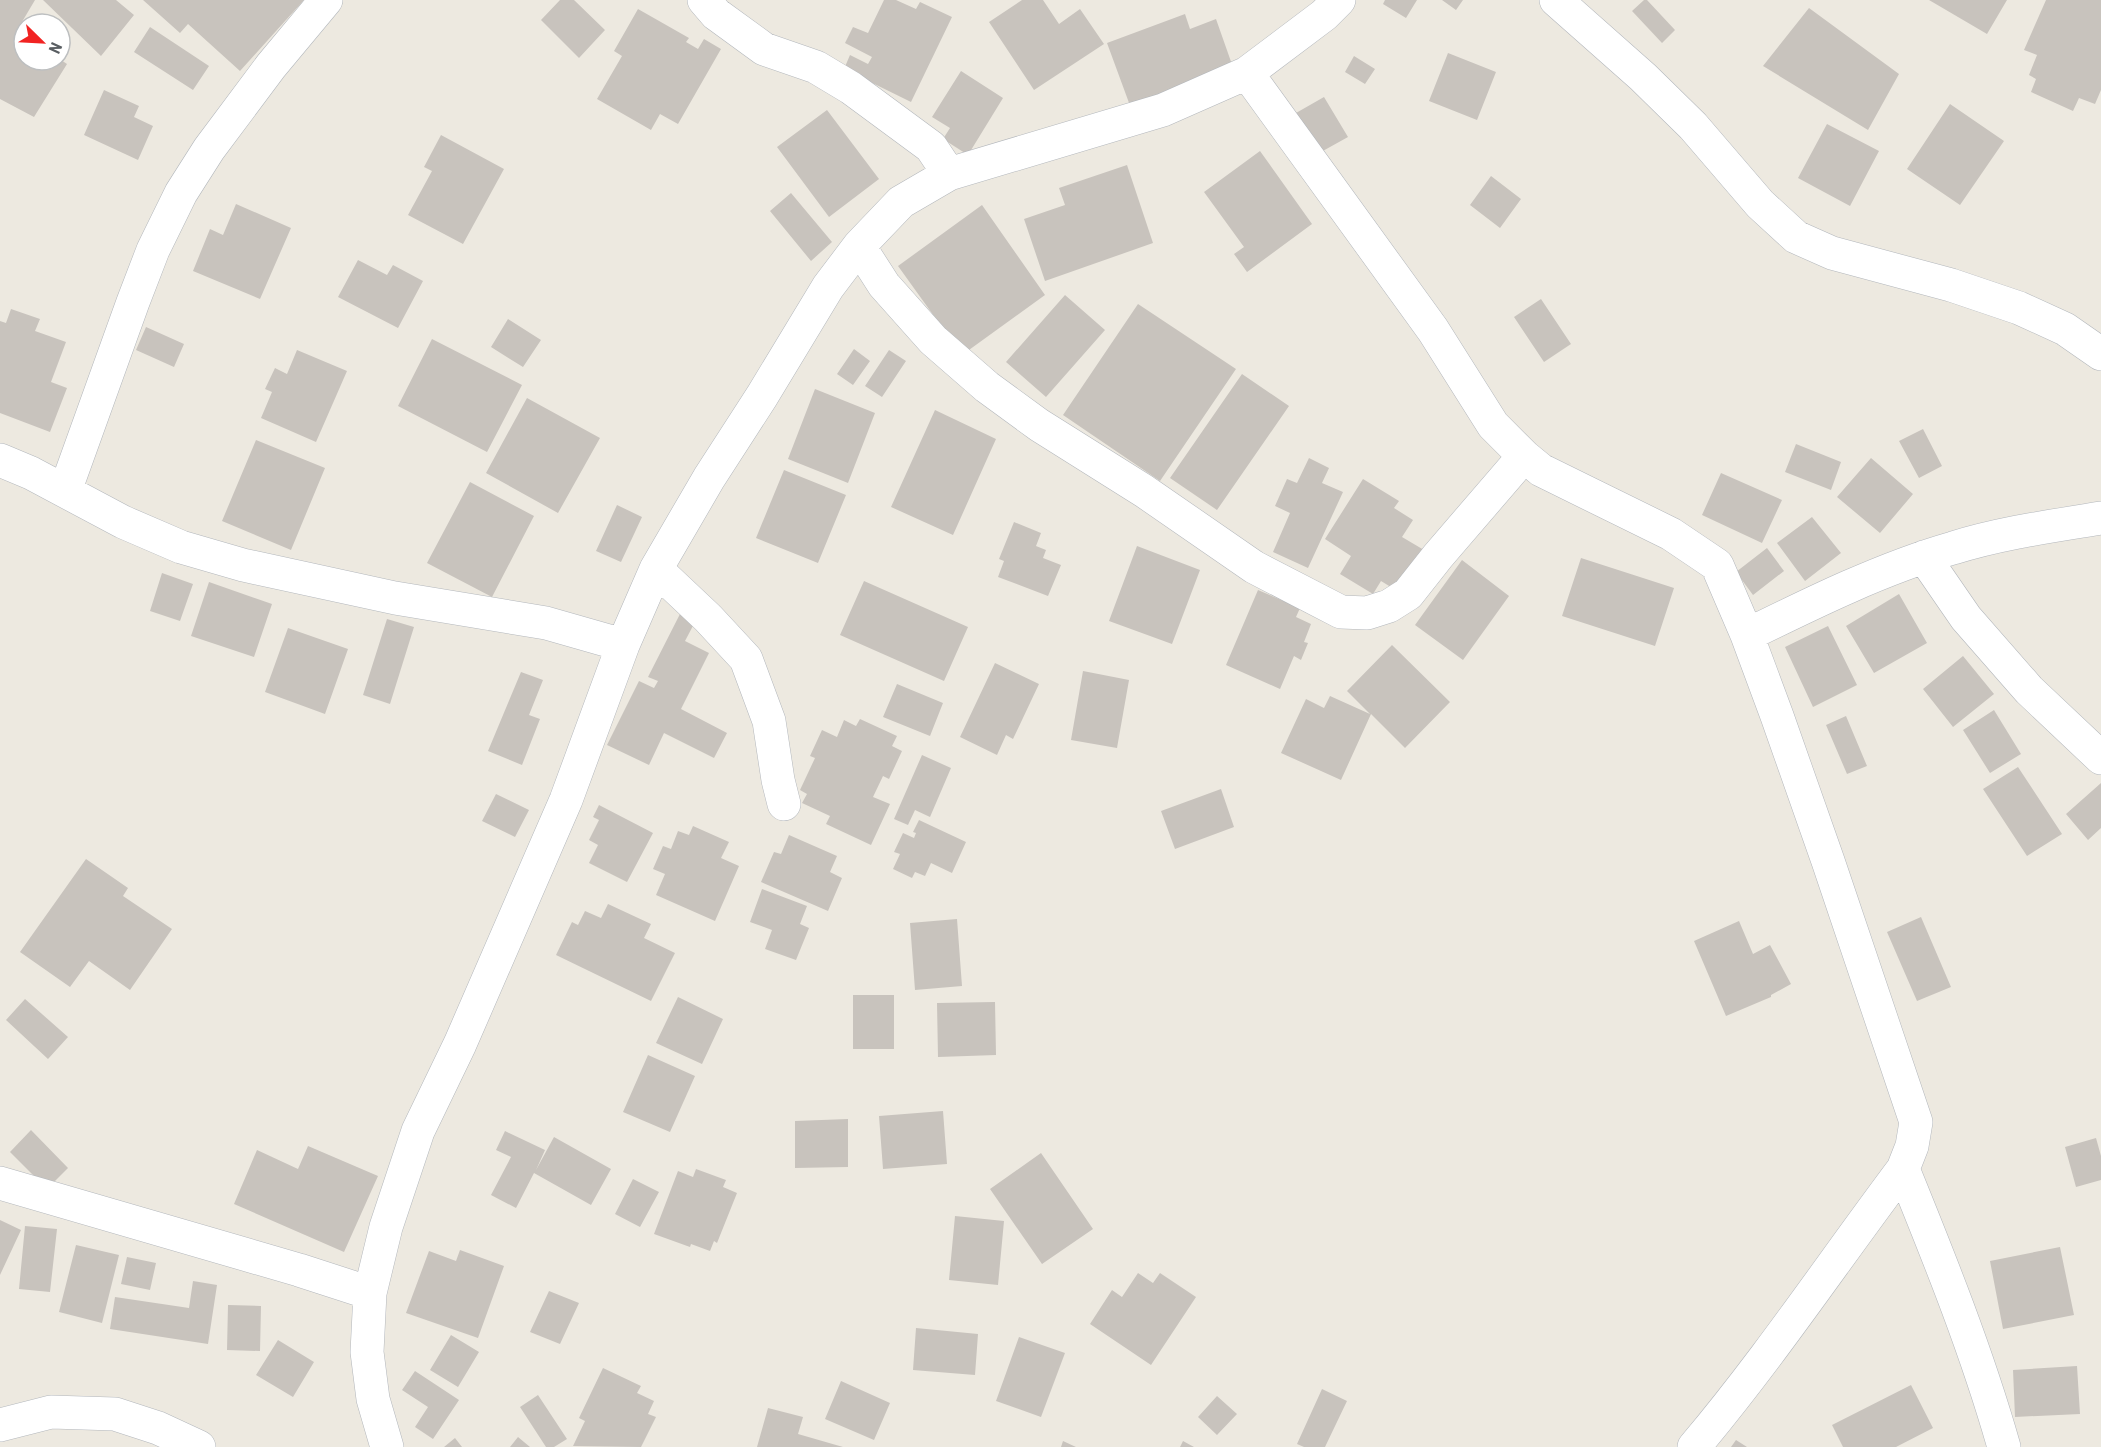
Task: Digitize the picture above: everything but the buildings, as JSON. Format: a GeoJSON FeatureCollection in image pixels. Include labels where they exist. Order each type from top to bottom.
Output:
{"type":"FeatureCollection","features":[{"type":"Feature","properties":{"kind":"street"},"geometry":{"type":"LineString","coordinates":[[65,490],[153,250],[181,193],[209,149],[271,66],[326,0]]}},
{"type":"Feature","properties":{"kind":"street"},"geometry":{"type":"LineString","coordinates":[[704,0],[717,14],[764,49],[816,67],[851,88],[931,147],[949,174]]}},
{"type":"Feature","properties":{"kind":"street"},"geometry":{"type":"LineString","coordinates":[[387,1447],[372,1399],[367,1352],[369,1293],[386,1227],[418,1131],[464,1034],[566,800],[623,645],[657,569],[709,478],[828,287],[858,246],[901,202],[949,174],[1163,110],[1247,73],[1324,15],[1339,0]]}},
{"type":"Feature","properties":{"kind":"street"},"geometry":{"type":"LineString","coordinates":[[1556,0],[1693,126],[1760,204],[1796,237],[1832,253],[1951,285],[2019,308],[2065,329],[2101,354]]}},
{"type":"Feature","properties":{"kind":"street"},"geometry":{"type":"LineString","coordinates":[[1247,73],[1433,330],[1493,425],[1541,470],[1671,534],[1717,565],[1747,636],[1828,861],[1916,1122],[1912,1146],[1903,1168],[1772,1351],[1694,1447]]}},
{"type":"Feature","properties":{"kind":"street"},"geometry":{"type":"LineString","coordinates":[[858,246],[884,285],[933,340],[987,387],[1039,425],[1144,491],[1254,567],[1341,612],[1366,613],[1389,606],[1408,594],[1524,456]]}},
{"type":"Feature","properties":{"kind":"street"},"geometry":{"type":"LineString","coordinates":[[0,460],[31,472],[123,522],[181,547],[243,565],[395,598],[546,623],[623,645]]}},
{"type":"Feature","properties":{"kind":"street"},"geometry":{"type":"LineString","coordinates":[[1747,636],[1806,606],[1924,557],[1955,547],[2033,529],[2101,518]]}},
{"type":"Feature","properties":{"kind":"street"},"geometry":{"type":"LineString","coordinates":[[1924,557],[1966,618],[2029,690],[2101,758]]}},
{"type":"Feature","properties":{"kind":"street"},"geometry":{"type":"LineString","coordinates":[[657,569],[708,618],[746,659],[769,721],[784,804]]}},
{"type":"Feature","properties":{"kind":"street"},"geometry":{"type":"LineString","coordinates":[[1903,1168],[1953,1293],[1991,1400],[2004,1447]]}},
{"type":"Feature","properties":{"kind":"street"},"geometry":{"type":"LineString","coordinates":[[0,1183],[299,1270],[369,1293]]}},
{"type":"Feature","properties":{"kind":"street"},"geometry":{"type":"LineString","coordinates":[[0,1425],[51,1412],[115,1414],[158,1428],[199,1447]]}}]}
